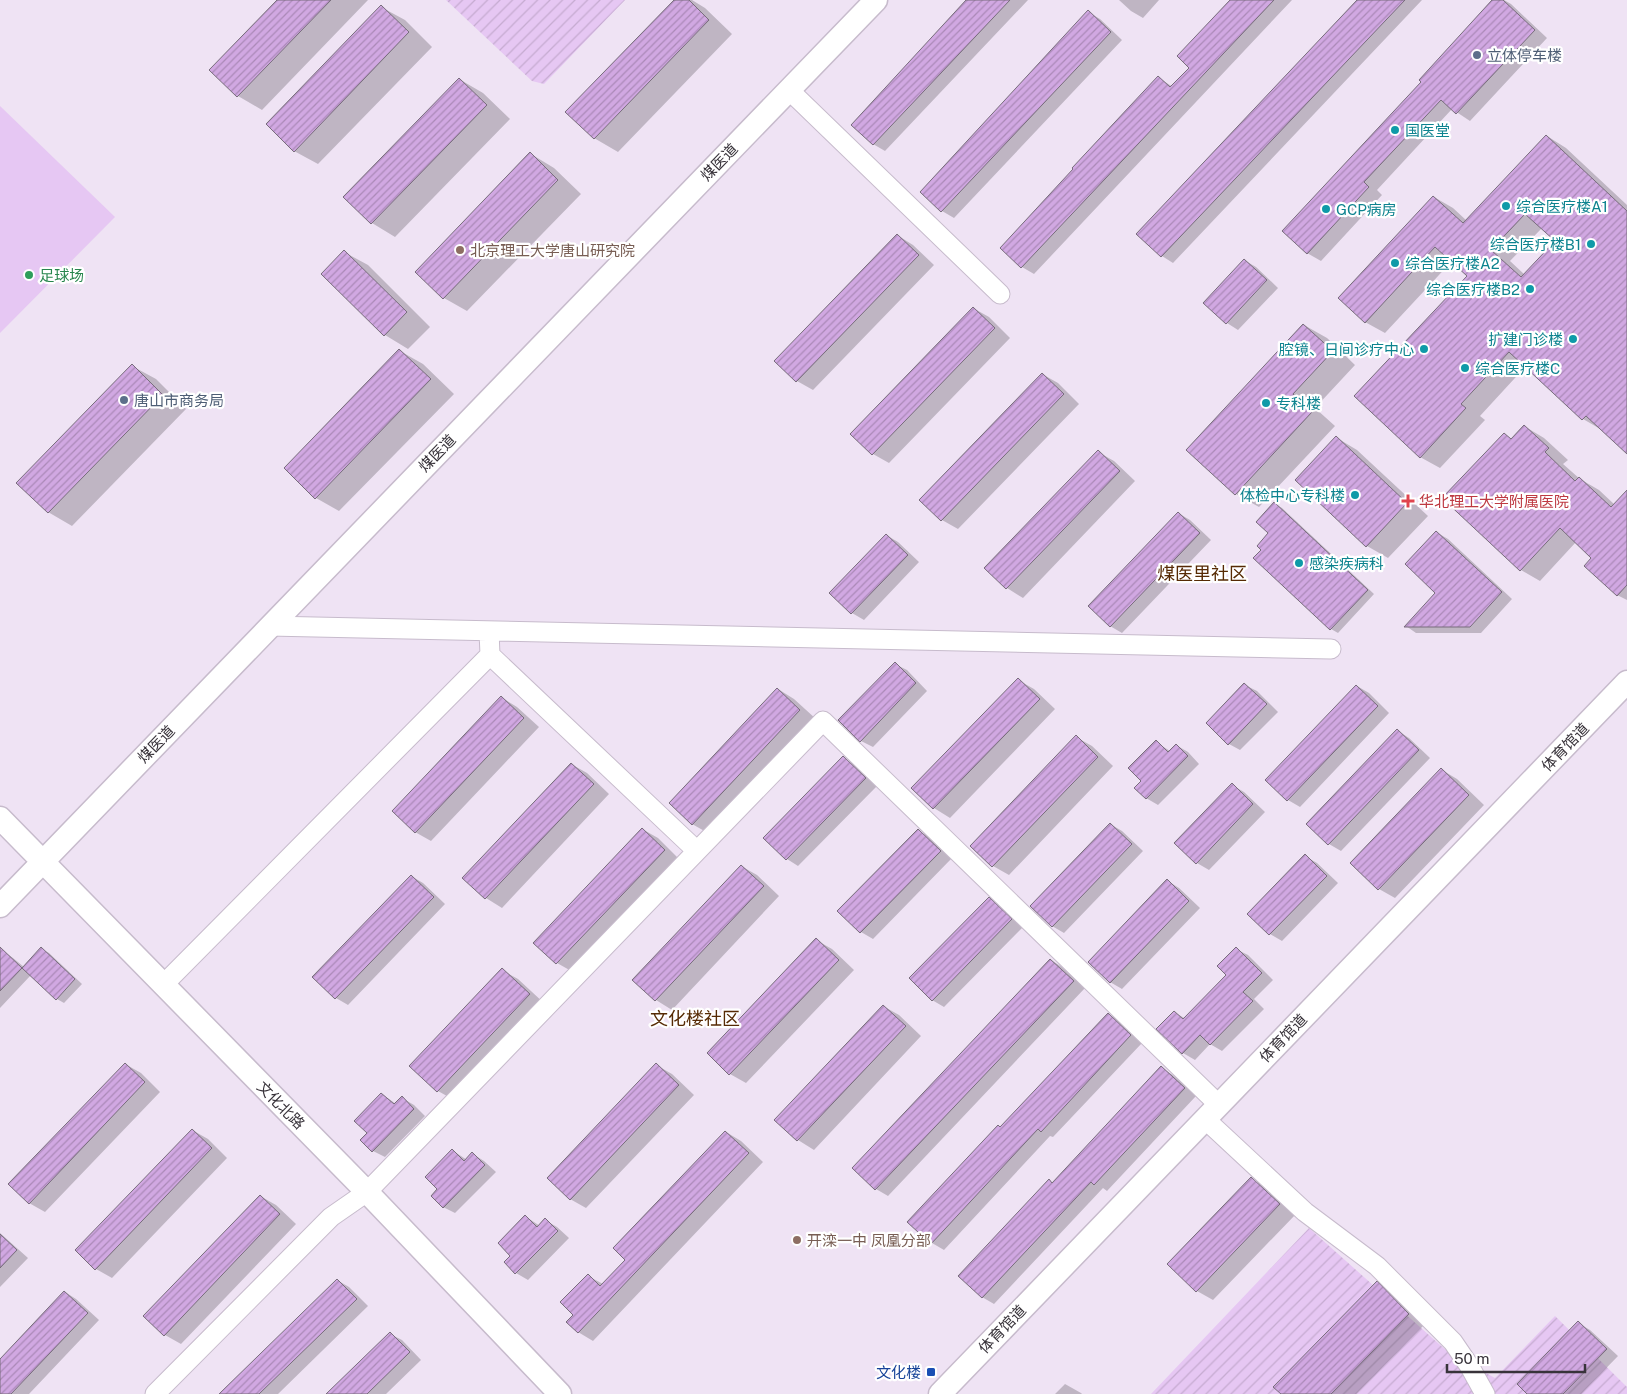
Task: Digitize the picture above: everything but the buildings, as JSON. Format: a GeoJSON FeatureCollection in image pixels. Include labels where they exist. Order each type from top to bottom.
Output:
{"type":"FeatureCollection","features":[{"type":"Feature","properties":{"kind":"street","name":"煤医道"},"geometry":{"type":"LineString","coordinates":[[0,906],[876,0]]}},
{"type":"Feature","properties":{"kind":"street"},"geometry":{"type":"LineString","coordinates":[[789,90],[1000,294]]}},
{"type":"Feature","properties":{"kind":"street"},"geometry":{"type":"LineString","coordinates":[[269,626],[1331,649]]}},
{"type":"Feature","properties":{"kind":"street"},"geometry":{"type":"LineString","coordinates":[[163,985],[490,655],[490,631]]}},
{"type":"Feature","properties":{"kind":"street"},"geometry":{"type":"LineString","coordinates":[[490,655],[697,851]]}},
{"type":"Feature","properties":{"kind":"street","name":"体育馆道"},"geometry":{"type":"LineString","coordinates":[[940,1394],[1627,682]]}},
{"type":"Feature","properties":{"kind":"street"},"geometry":{"type":"LineString","coordinates":[[155,1394],[331,1217],[367,1192],[823,721],[1212,1112],[1305,1212],[1384,1272],[1454,1342],[1484,1394]]}},
{"type":"Feature","properties":{"kind":"street","name":"文化北路"},"geometry":{"type":"LineString","coordinates":[[0,818],[367,1192],[560,1394]]}},
{"type":"Feature","properties":{"kind":"shaded area"},"geometry":{"type":"Polygon","coordinates":[[[446,0],[625,0],[544,84],[532,81],[446,0]]]}},
{"type":"Feature","properties":{"kind":"shaded area","name":"足球场"},"geometry":{"type":"Polygon","coordinates":[[[0,106],[115,217],[0,333],[0,106]]]}},
{"type":"Feature","properties":{"kind":"shaded area"},"geometry":{"type":"Polygon","coordinates":[[[1309,1228],[1448,1352],[1495,1378],[1555,1316],[1627,1387],[1627,1394],[1151,1394],[1309,1228]]]}},
{"type":"Feature","properties":{"kind":"place","name":"立体停车楼"},"geometry":{"type":"Point","coordinates":[1477,55]}},
{"type":"Feature","properties":{"kind":"place","name":"国医堂"},"geometry":{"type":"Point","coordinates":[1395,130]}},
{"type":"Feature","properties":{"kind":"place","name":"综合医疗楼A1"},"geometry":{"type":"Point","coordinates":[1506,206]}},
{"type":"Feature","properties":{"kind":"place","name":"GCP病房"},"geometry":{"type":"Point","coordinates":[1326,209]}},
{"type":"Feature","properties":{"kind":"place","name":"综合医疗楼B1"},"geometry":{"type":"Point","coordinates":[1591,244]}},
{"type":"Feature","properties":{"kind":"place","name":"北京理工大学唐山研究院"},"geometry":{"type":"Point","coordinates":[460,250]}},
{"type":"Feature","properties":{"kind":"place","name":"综合医疗楼A2"},"geometry":{"type":"Point","coordinates":[1395,263]}},
{"type":"Feature","properties":{"kind":"place","name":"足球场"},"geometry":{"type":"Point","coordinates":[29,275]}},
{"type":"Feature","properties":{"kind":"place","name":"综合医疗楼B2"},"geometry":{"type":"Point","coordinates":[1530,289]}},
{"type":"Feature","properties":{"kind":"place","name":"扩建门诊楼"},"geometry":{"type":"Point","coordinates":[1573,339]}},
{"type":"Feature","properties":{"kind":"place","name":"腔镜、日间诊疗中心"},"geometry":{"type":"Point","coordinates":[1424,349]}},
{"type":"Feature","properties":{"kind":"place","name":"综合医疗楼C"},"geometry":{"type":"Point","coordinates":[1465,368]}},
{"type":"Feature","properties":{"kind":"place","name":"唐山市商务局"},"geometry":{"type":"Point","coordinates":[124,400]}},
{"type":"Feature","properties":{"kind":"place","name":"专科楼"},"geometry":{"type":"Point","coordinates":[1266,403]}},
{"type":"Feature","properties":{"kind":"place","name":"体检中心专科楼"},"geometry":{"type":"Point","coordinates":[1355,495]}},
{"type":"Feature","properties":{"kind":"place","name":"华北理工大学附属医院"},"geometry":{"type":"Point","coordinates":[1408,501]}},
{"type":"Feature","properties":{"kind":"place","name":"感染疾病科"},"geometry":{"type":"Point","coordinates":[1299,563]}},
{"type":"Feature","properties":{"kind":"place","name":"开滦一中 凤凰分部"},"geometry":{"type":"Point","coordinates":[797,1240]}},
{"type":"Feature","properties":{"kind":"place","name":"文化楼"},"geometry":{"type":"Point","coordinates":[931,1372]}},
{"type":"Feature","properties":{"kind":"district","name":"煤医里社区"},"geometry":{"type":"Point","coordinates":[1202,573]}},
{"type":"Feature","properties":{"kind":"district","name":"文化楼社区"},"geometry":{"type":"Point","coordinates":[695,1018]}}]}
